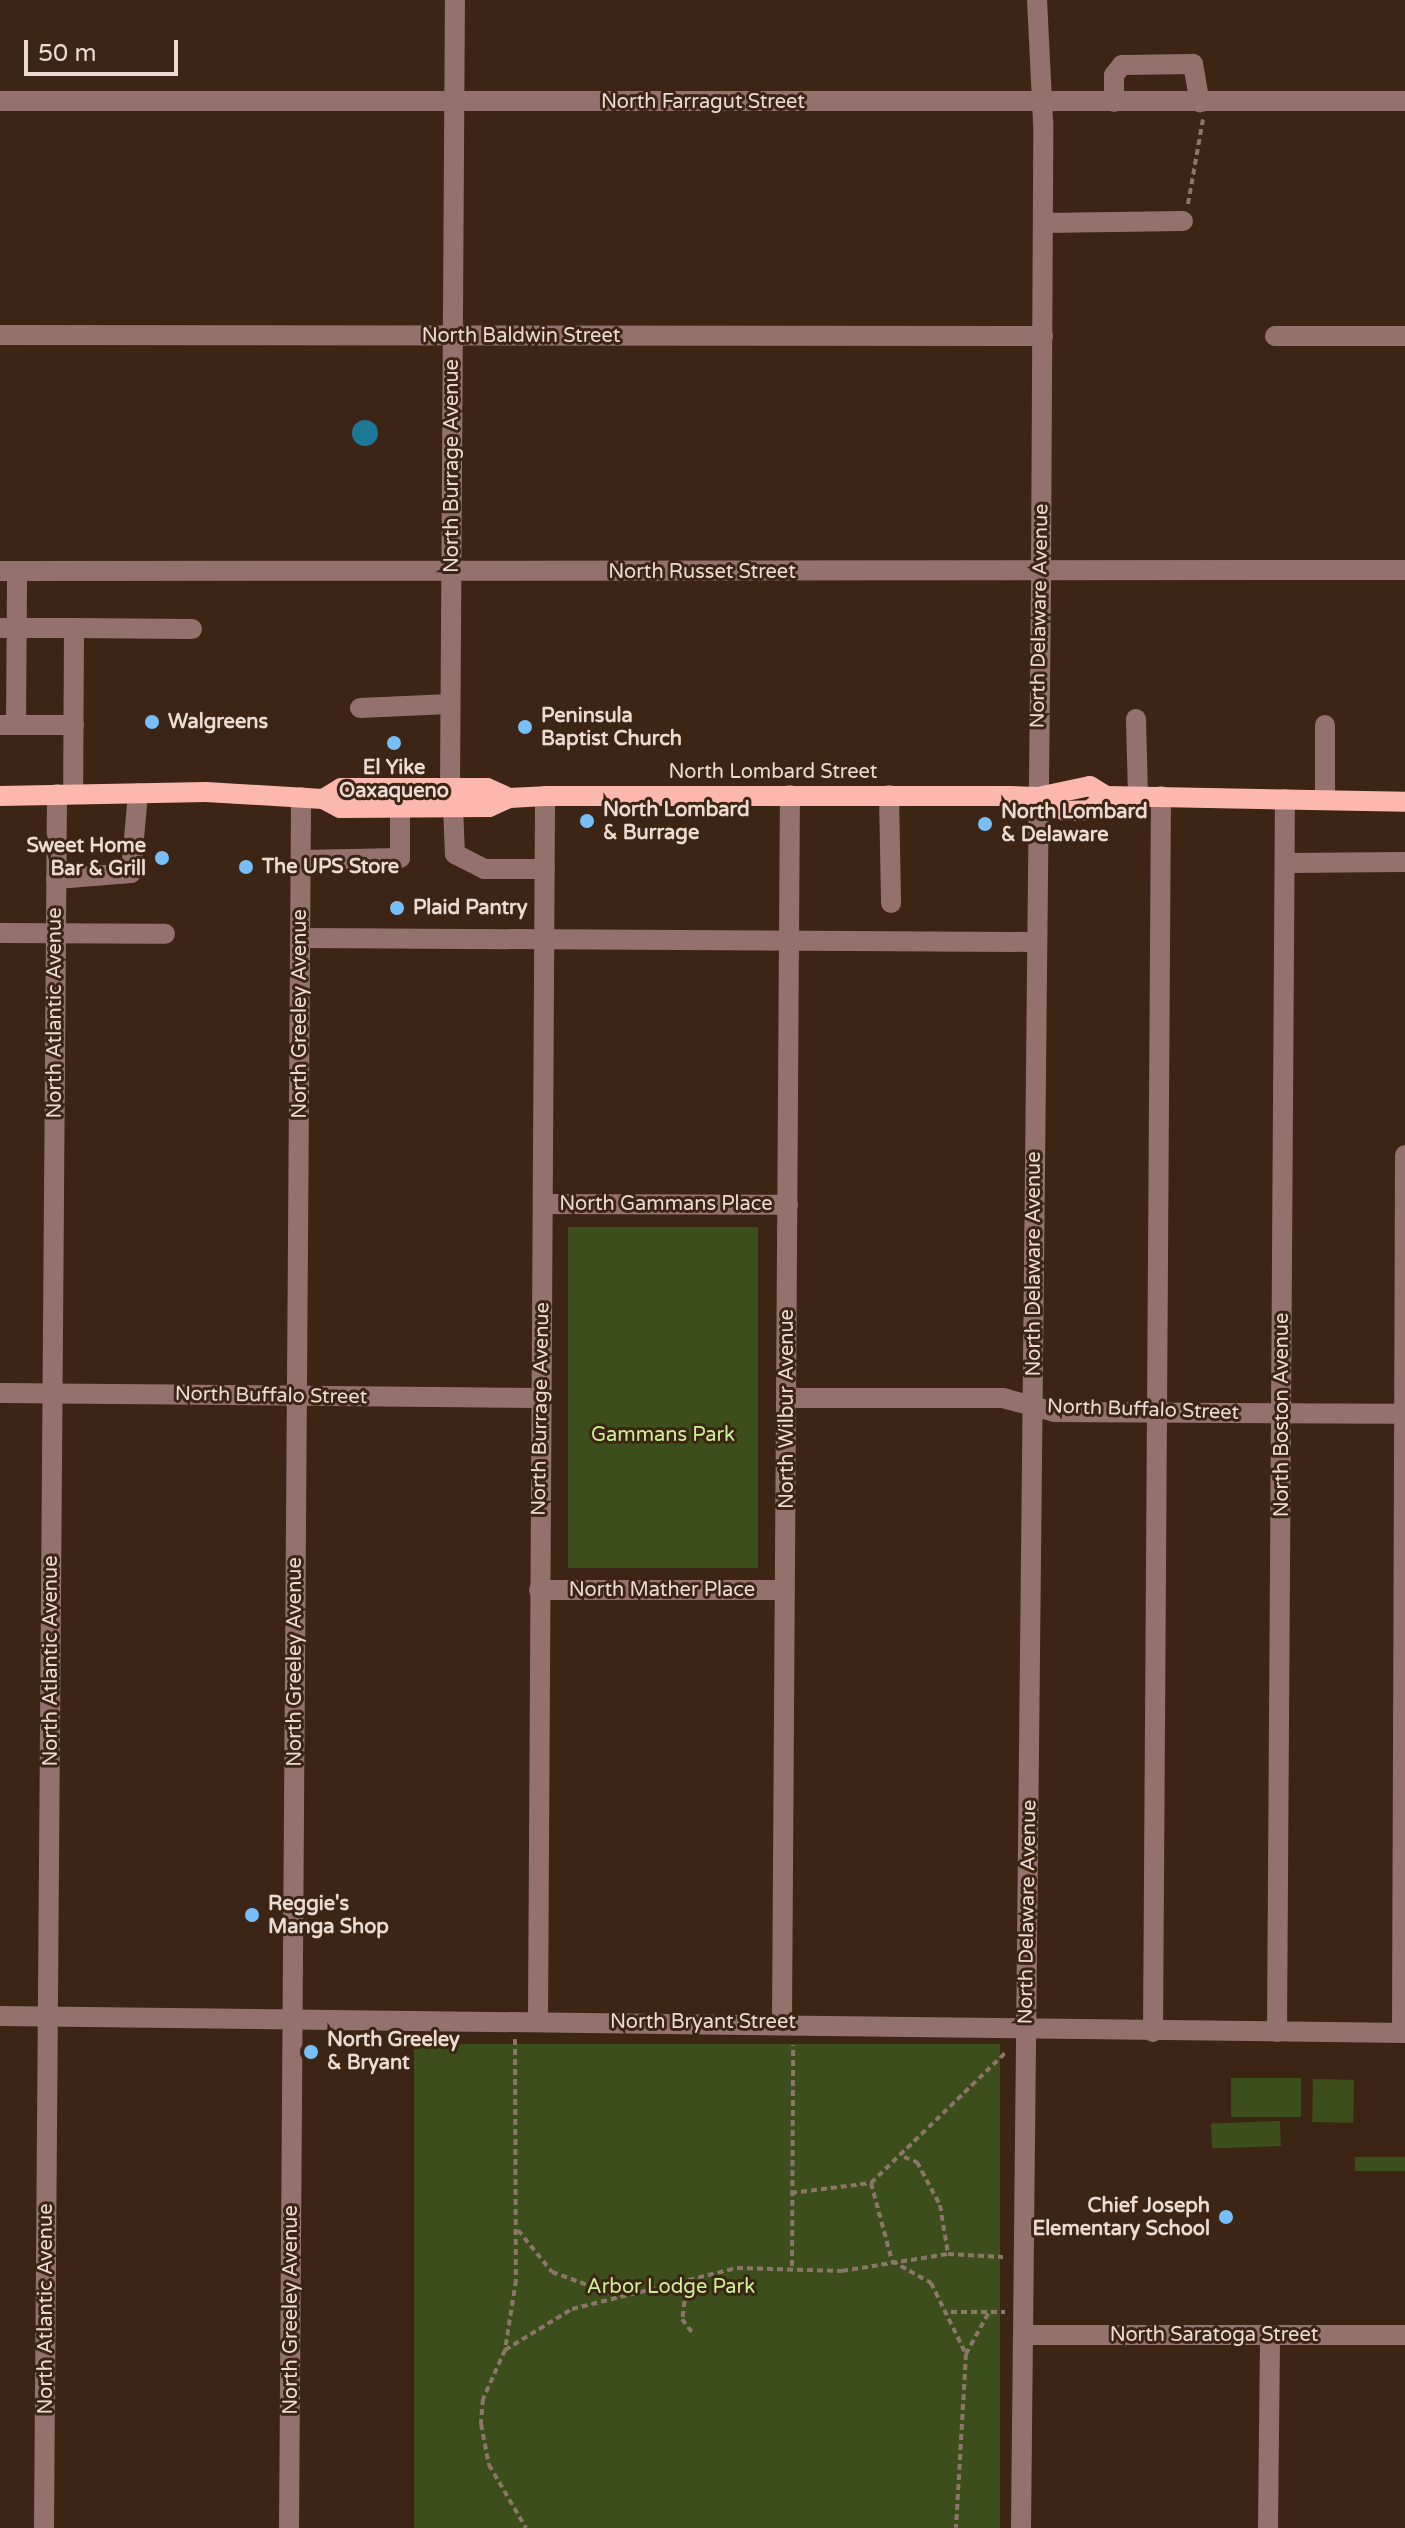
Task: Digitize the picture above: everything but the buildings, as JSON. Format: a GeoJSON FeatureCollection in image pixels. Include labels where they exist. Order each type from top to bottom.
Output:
{"type":"FeatureCollection","features":[{"type":"Feature","properties":{"kind":"main road","name":"North Lombard Street"},"geometry":{"type":"LineString","coordinates":[[0,796],[138,793],[301,797],[323,799],[340,808],[400,808],[487,788],[509,798],[790,795],[1038,797],[1065,786],[1090,786],[1106,796],[1405,802]]}},
{"type":"Feature","properties":{"kind":"main road","name":"North Lombard Street"},"geometry":{"type":"LineString","coordinates":[[323,799],[341,788],[451,798]]}},
{"type":"Feature","properties":{"kind":"street","name":"North Burrage Avenue"},"geometry":{"type":"LineString","coordinates":[[455,0],[450,704],[455,854],[484,869],[545,869]]}},
{"type":"Feature","properties":{"kind":"street","name":"North Delaware Avenue"},"geometry":{"type":"LineString","coordinates":[[1021,2528],[1033,1406],[1034,942],[1043,336],[1037,0]]}},
{"type":"Feature","properties":{"kind":"street"},"geometry":{"type":"LineString","coordinates":[[1114,102],[1114,75],[1122,65],[1193,64],[1200,75],[1201,102]]}},
{"type":"Feature","properties":{"kind":"street","name":"North Farragut Street"},"geometry":{"type":"LineString","coordinates":[[0,101],[1405,101]]}},
{"type":"Feature","properties":{"kind":"street"},"geometry":{"type":"LineString","coordinates":[[1043,223],[1183,221]]}},
{"type":"Feature","properties":{"kind":"street","name":"North Baldwin Street"},"geometry":{"type":"LineString","coordinates":[[0,335],[1043,336]]}},
{"type":"Feature","properties":{"kind":"street"},"geometry":{"type":"LineString","coordinates":[[1275,336],[1405,336]]}},
{"type":"Feature","properties":{"kind":"street","name":"North Russet Street"},"geometry":{"type":"LineString","coordinates":[[8,571],[1405,570]]}},
{"type":"Feature","properties":{"kind":"street"},"geometry":{"type":"LineString","coordinates":[[8,571],[8,725],[74,725]]}},
{"type":"Feature","properties":{"kind":"street"},"geometry":{"type":"LineString","coordinates":[[8,628],[192,629]]}},
{"type":"Feature","properties":{"kind":"street","name":"North Atlantic Avenue"},"geometry":{"type":"LineString","coordinates":[[44,2528],[55,934],[56,879],[74,725],[74,628]]}},
{"type":"Feature","properties":{"kind":"street"},"geometry":{"type":"LineString","coordinates":[[360,708],[450,704]]}},
{"type":"Feature","properties":{"kind":"street"},"geometry":{"type":"LineString","coordinates":[[1136,719],[1138,796]]}},
{"type":"Feature","properties":{"kind":"street"},"geometry":{"type":"LineString","coordinates":[[1325,725],[1325,799]]}},
{"type":"Feature","properties":{"kind":"street"},"geometry":{"type":"LineString","coordinates":[[56,879],[131,873],[138,793]]}},
{"type":"Feature","properties":{"kind":"street","name":"North Wilbur Avenue"},"geometry":{"type":"LineString","coordinates":[[788,2022],[785,1590],[790,795]]}},
{"type":"Feature","properties":{"kind":"street"},"geometry":{"type":"LineString","coordinates":[[889,795],[891,903]]}},
{"type":"Feature","properties":{"kind":"street","name":"North Burrage Avenue"},"geometry":{"type":"LineString","coordinates":[[538,2021],[545,796]]}},
{"type":"Feature","properties":{"kind":"street"},"geometry":{"type":"LineString","coordinates":[[1153,2032],[1161,796]]}},
{"type":"Feature","properties":{"kind":"street","name":"North Greeley Avenue"},"geometry":{"type":"LineString","coordinates":[[289,2528],[301,797]]}},
{"type":"Feature","properties":{"kind":"street","name":"North Boston Avenue"},"geometry":{"type":"LineString","coordinates":[[1277,2032],[1285,799]]}},
{"type":"Feature","properties":{"kind":"street"},"geometry":{"type":"LineString","coordinates":[[301,860],[400,858],[400,808]]}},
{"type":"Feature","properties":{"kind":"street"},"geometry":{"type":"LineString","coordinates":[[1285,863],[1405,862]]}},
{"type":"Feature","properties":{"kind":"street"},"geometry":{"type":"LineString","coordinates":[[0,933],[165,934]]}},
{"type":"Feature","properties":{"kind":"street"},"geometry":{"type":"LineString","coordinates":[[301,938],[1034,942]]}},
{"type":"Feature","properties":{"kind":"street"},"geometry":{"type":"LineString","coordinates":[[1404,2033],[1405,1155]]}},
{"type":"Feature","properties":{"kind":"street","name":"North Gammans Place"},"geometry":{"type":"LineString","coordinates":[[543,1204],[788,1205]]}},
{"type":"Feature","properties":{"kind":"street","name":"North Buffalo Street"},"geometry":{"type":"LineString","coordinates":[[0,1393],[542,1398]]}},
{"type":"Feature","properties":{"kind":"street","name":"North Buffalo Street"},"geometry":{"type":"LineString","coordinates":[[787,1398],[1003,1398],[1033,1406],[1157,1413],[1404,1414]]}},
{"type":"Feature","properties":{"kind":"street","name":"North Mather Place"},"geometry":{"type":"LineString","coordinates":[[539,1590],[785,1590]]}},
{"type":"Feature","properties":{"kind":"street","name":"North Bryant Street"},"geometry":{"type":"LineString","coordinates":[[0,2016],[788,2022],[1153,2032],[1404,2033]]}},
{"type":"Feature","properties":{"kind":"street","name":"North Saratoga Street"},"geometry":{"type":"LineString","coordinates":[[1023,2335],[1405,2335]]}},
{"type":"Feature","properties":{"kind":"street"},"geometry":{"type":"LineString","coordinates":[[1268,2528],[1270,2335]]}},
{"type":"Feature","properties":{"kind":"path"},"geometry":{"type":"LineString","coordinates":[[1183,221],[1202,142],[1201,102]]}},
{"type":"Feature","properties":{"kind":"path"},"geometry":{"type":"LineString","coordinates":[[514,2021],[517,2228],[505,2350],[483,2399],[482,2438],[526,2528]]}},
{"type":"Feature","properties":{"kind":"path"},"geometry":{"type":"LineString","coordinates":[[788,2022],[792,2266]]}},
{"type":"Feature","properties":{"kind":"path"},"geometry":{"type":"LineString","coordinates":[[791,2193],[871,2183],[900,2158],[1027,2027]]}},
{"type":"Feature","properties":{"kind":"path"},"geometry":{"type":"LineString","coordinates":[[900,2158],[917,2162],[938,2199],[948,2254]]}},
{"type":"Feature","properties":{"kind":"path"},"geometry":{"type":"LineString","coordinates":[[871,2183],[892,2261],[931,2283],[951,2312],[966,2354],[956,2528]]}},
{"type":"Feature","properties":{"kind":"path"},"geometry":{"type":"LineString","coordinates":[[517,2228],[552,2272],[615,2295]]}},
{"type":"Feature","properties":{"kind":"path"},"geometry":{"type":"LineString","coordinates":[[505,2350],[555,2316],[615,2295],[687,2281],[792,2266],[842,2271],[948,2254],[1024,2258]]}},
{"type":"Feature","properties":{"kind":"path"},"geometry":{"type":"LineString","coordinates":[[687,2281],[682,2319],[694,2335]]}},
{"type":"Feature","properties":{"kind":"path"},"geometry":{"type":"LineString","coordinates":[[951,2312],[1023,2313]]}},
{"type":"Feature","properties":{"kind":"path"},"geometry":{"type":"LineString","coordinates":[[966,2354],[989,2312]]}},
{"type":"Feature","properties":{"kind":"green space","name":"Gammans Park"},"geometry":{"type":"Polygon","coordinates":[[[568,1227],[758,1227],[758,1568],[568,1568],[568,1227]]]}},
{"type":"Feature","properties":{"kind":"green space","name":"Arbor Lodge Park"},"geometry":{"type":"Polygon","coordinates":[[[414,2044],[1000,2044],[1000,2528],[414,2528],[414,2044]]]}},
{"type":"Feature","properties":{"kind":"green space"},"geometry":{"type":"Polygon","coordinates":[[[1231,2078],[1301,2078],[1301,2117],[1231,2117],[1231,2078]]]}},
{"type":"Feature","properties":{"kind":"green space"},"geometry":{"type":"Polygon","coordinates":[[[1313,2079],[1354,2080],[1353,2123],[1312,2122],[1313,2079]]]}},
{"type":"Feature","properties":{"kind":"green space"},"geometry":{"type":"Polygon","coordinates":[[[1280,2121],[1281,2146],[1212,2148],[1211,2123],[1280,2121]]]}},
{"type":"Feature","properties":{"kind":"green space"},"geometry":{"type":"Polygon","coordinates":[[[1355,2157],[1405,2157],[1405,2171],[1355,2171],[1355,2157]]]}},
{"type":"Feature","properties":{"kind":"water"},"geometry":{"type":"Polygon","coordinates":[[[365,420],[374,424],[378,433],[374,442],[365,446],[356,442],[352,433],[356,424],[365,420]]]}},
{"type":"Feature","properties":{"kind":"place","name":"Walgreens"},"geometry":{"type":"Point","coordinates":[152,722]}},
{"type":"Feature","properties":{"kind":"place","name":"Peninsula Baptist Church"},"geometry":{"type":"Point","coordinates":[525,727]}},
{"type":"Feature","properties":{"kind":"place","name":"El Yike Oaxaqueno"},"geometry":{"type":"Point","coordinates":[394,743]}},
{"type":"Feature","properties":{"kind":"place","name":"North Lombard & Burrage"},"geometry":{"type":"Point","coordinates":[587,821]}},
{"type":"Feature","properties":{"kind":"place","name":"North Lombard & Delaware"},"geometry":{"type":"Point","coordinates":[985,824]}},
{"type":"Feature","properties":{"kind":"place","name":"Sweet Home Bar & Grill"},"geometry":{"type":"Point","coordinates":[162,858]}},
{"type":"Feature","properties":{"kind":"place","name":"The UPS Store"},"geometry":{"type":"Point","coordinates":[246,867]}},
{"type":"Feature","properties":{"kind":"place","name":"Plaid Pantry"},"geometry":{"type":"Point","coordinates":[397,908]}},
{"type":"Feature","properties":{"kind":"place","name":"Reggie's Manga Shop"},"geometry":{"type":"Point","coordinates":[252,1915]}},
{"type":"Feature","properties":{"kind":"place","name":"North Greeley & Bryant"},"geometry":{"type":"Point","coordinates":[311,2052]}},
{"type":"Feature","properties":{"kind":"place","name":"Chief Joseph Elementary School"},"geometry":{"type":"Point","coordinates":[1226,2217]}}]}
